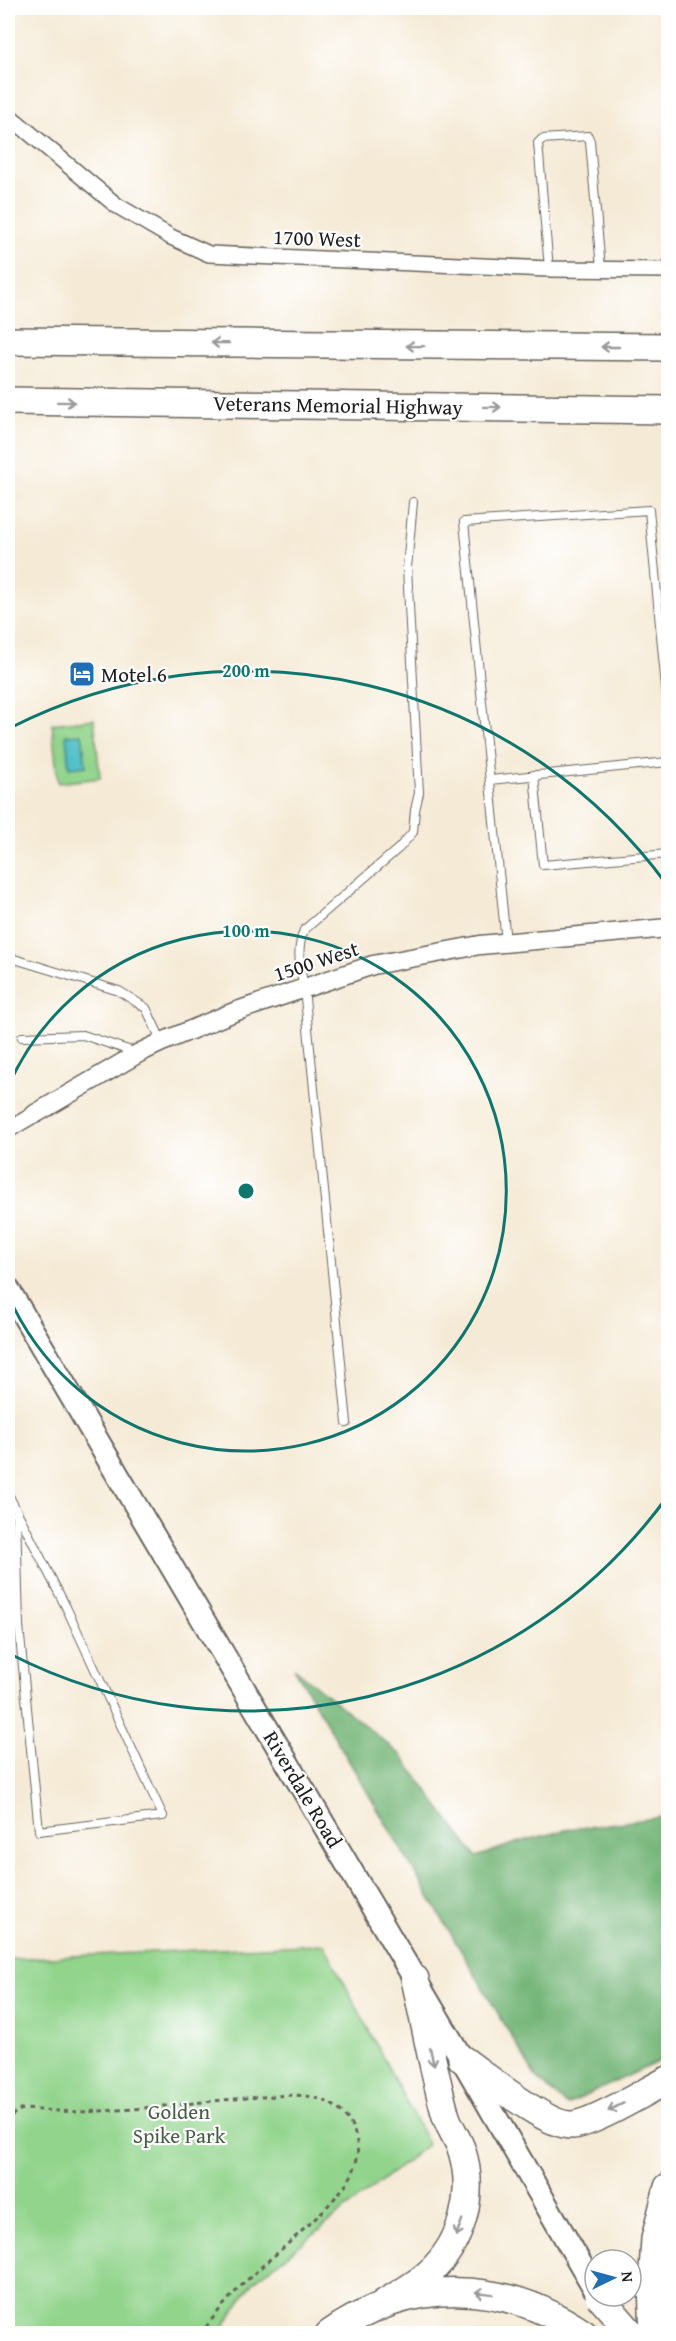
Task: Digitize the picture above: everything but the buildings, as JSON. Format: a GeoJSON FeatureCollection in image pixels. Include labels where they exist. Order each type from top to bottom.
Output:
{"type":"FeatureCollection","features":[{"type":"Feature","properties":{"kind":"highway"},"geometry":{"type":"LineString","coordinates":[[8,341],[669,347]]}},
{"type":"Feature","properties":{"kind":"highway","name":"Veterans Memorial Highway"},"geometry":{"type":"LineString","coordinates":[[8,401],[669,410]]}},
{"type":"Feature","properties":{"kind":"highway"},"geometry":{"type":"LineString","coordinates":[[329,2334],[352,2318],[384,2303],[420,2280],[446,2254],[462,2223],[466,2201],[464,2161],[458,2140],[445,2116],[415,1979]]}},
{"type":"Feature","properties":{"kind":"highway"},"geometry":{"type":"LineString","coordinates":[[462,2059],[541,2114],[564,2125],[584,2122],[669,2080]]}},
{"type":"Feature","properties":{"kind":"highway"},"geometry":{"type":"LineString","coordinates":[[654,2334],[652,2286],[655,2239],[669,2187]]}},
{"type":"Feature","properties":{"kind":"highway"},"geometry":{"type":"LineString","coordinates":[[384,2303],[427,2293],[472,2292],[510,2298],[546,2311],[575,2328]]}},
{"type":"Feature","properties":{"kind":"highway"},"geometry":{"type":"LineString","coordinates":[[609,2308],[632,2334],[669,2307]]}},
{"type":"Feature","properties":{"kind":"main road","name":"Riverdale Road"},"geometry":{"type":"LineString","coordinates":[[8,1289],[583,2268]]}},
{"type":"Feature","properties":{"kind":"main road"},"geometry":{"type":"LineString","coordinates":[[607,2308],[623,2334]]}},
{"type":"Feature","properties":{"kind":"street","name":"1700 West"},"geometry":{"type":"LineString","coordinates":[[8,115],[116,205],[171,237],[208,254],[549,269],[669,270]]}},
{"type":"Feature","properties":{"kind":"street","name":"1500 West"},"geometry":{"type":"LineString","coordinates":[[8,1131],[138,1053],[162,1042],[234,1012],[373,965],[480,945],[669,928]]}},
{"type":"Feature","properties":{"kind":"lane"},"geometry":{"type":"LineString","coordinates":[[549,269],[538,143],[542,139],[588,136],[599,226],[601,269]]}},
{"type":"Feature","properties":{"kind":"lane"},"geometry":{"type":"LineString","coordinates":[[346,1423],[304,987],[298,955],[299,943],[304,930],[399,848],[413,832],[419,793],[407,568],[413,502]]}},
{"type":"Feature","properties":{"kind":"lane"},"geometry":{"type":"LineString","coordinates":[[506,943],[464,522],[649,510],[669,707]]}},
{"type":"Feature","properties":{"kind":"lane"},"geometry":{"type":"LineString","coordinates":[[490,780],[669,762]]}},
{"type":"Feature","properties":{"kind":"lane"},"geometry":{"type":"LineString","coordinates":[[534,775],[543,865],[669,854]]}},
{"type":"Feature","properties":{"kind":"lane"},"geometry":{"type":"LineString","coordinates":[[8,957],[119,991],[146,1008],[162,1042]]}},
{"type":"Feature","properties":{"kind":"lane"},"geometry":{"type":"LineString","coordinates":[[22,1037],[83,1035],[138,1053]]}},
{"type":"Feature","properties":{"kind":"lane"},"geometry":{"type":"LineString","coordinates":[[8,1494],[66,1607],[163,1816],[39,1831],[19,1626],[15,1509]]}},
{"type":"Feature","properties":{"kind":"lane"},"geometry":{"type":"LineString","coordinates":[[8,1627],[19,1626]]}},
{"type":"Feature","properties":{"kind":"path"},"geometry":{"type":"LineString","coordinates":[[8,2124],[12,2115],[22,2109],[98,2112],[228,2099],[296,2096],[316,2098],[331,2103],[347,2116],[356,2132],[358,2148],[357,2164],[347,2182],[281,2250],[238,2287],[202,2334]]}},
{"type":"Feature","properties":{"kind":"green space"},"geometry":{"type":"Polygon","coordinates":[[[94,719],[100,778],[58,783],[52,724],[94,719]]]}},
{"type":"Feature","properties":{"kind":"green space"},"geometry":{"type":"Polygon","coordinates":[[[294,1668],[401,1755],[476,1857],[565,1830],[662,1817],[668,1819],[668,2057],[566,2105],[535,2076],[294,1668]]]}},
{"type":"Feature","properties":{"kind":"green space","name":"Golden Spike Park"},"geometry":{"type":"Polygon","coordinates":[[[324,1944],[428,2144],[253,2282],[220,2333],[8,2333],[8,1959],[324,1944]]]}},
{"type":"Feature","properties":{"kind":"water"},"geometry":{"type":"Polygon","coordinates":[[[82,734],[86,766],[69,768],[66,735],[82,734]]]}},
{"type":"Feature","properties":{"kind":"place","name":"Motel 6"},"geometry":{"type":"Point","coordinates":[82,674]}}]}
